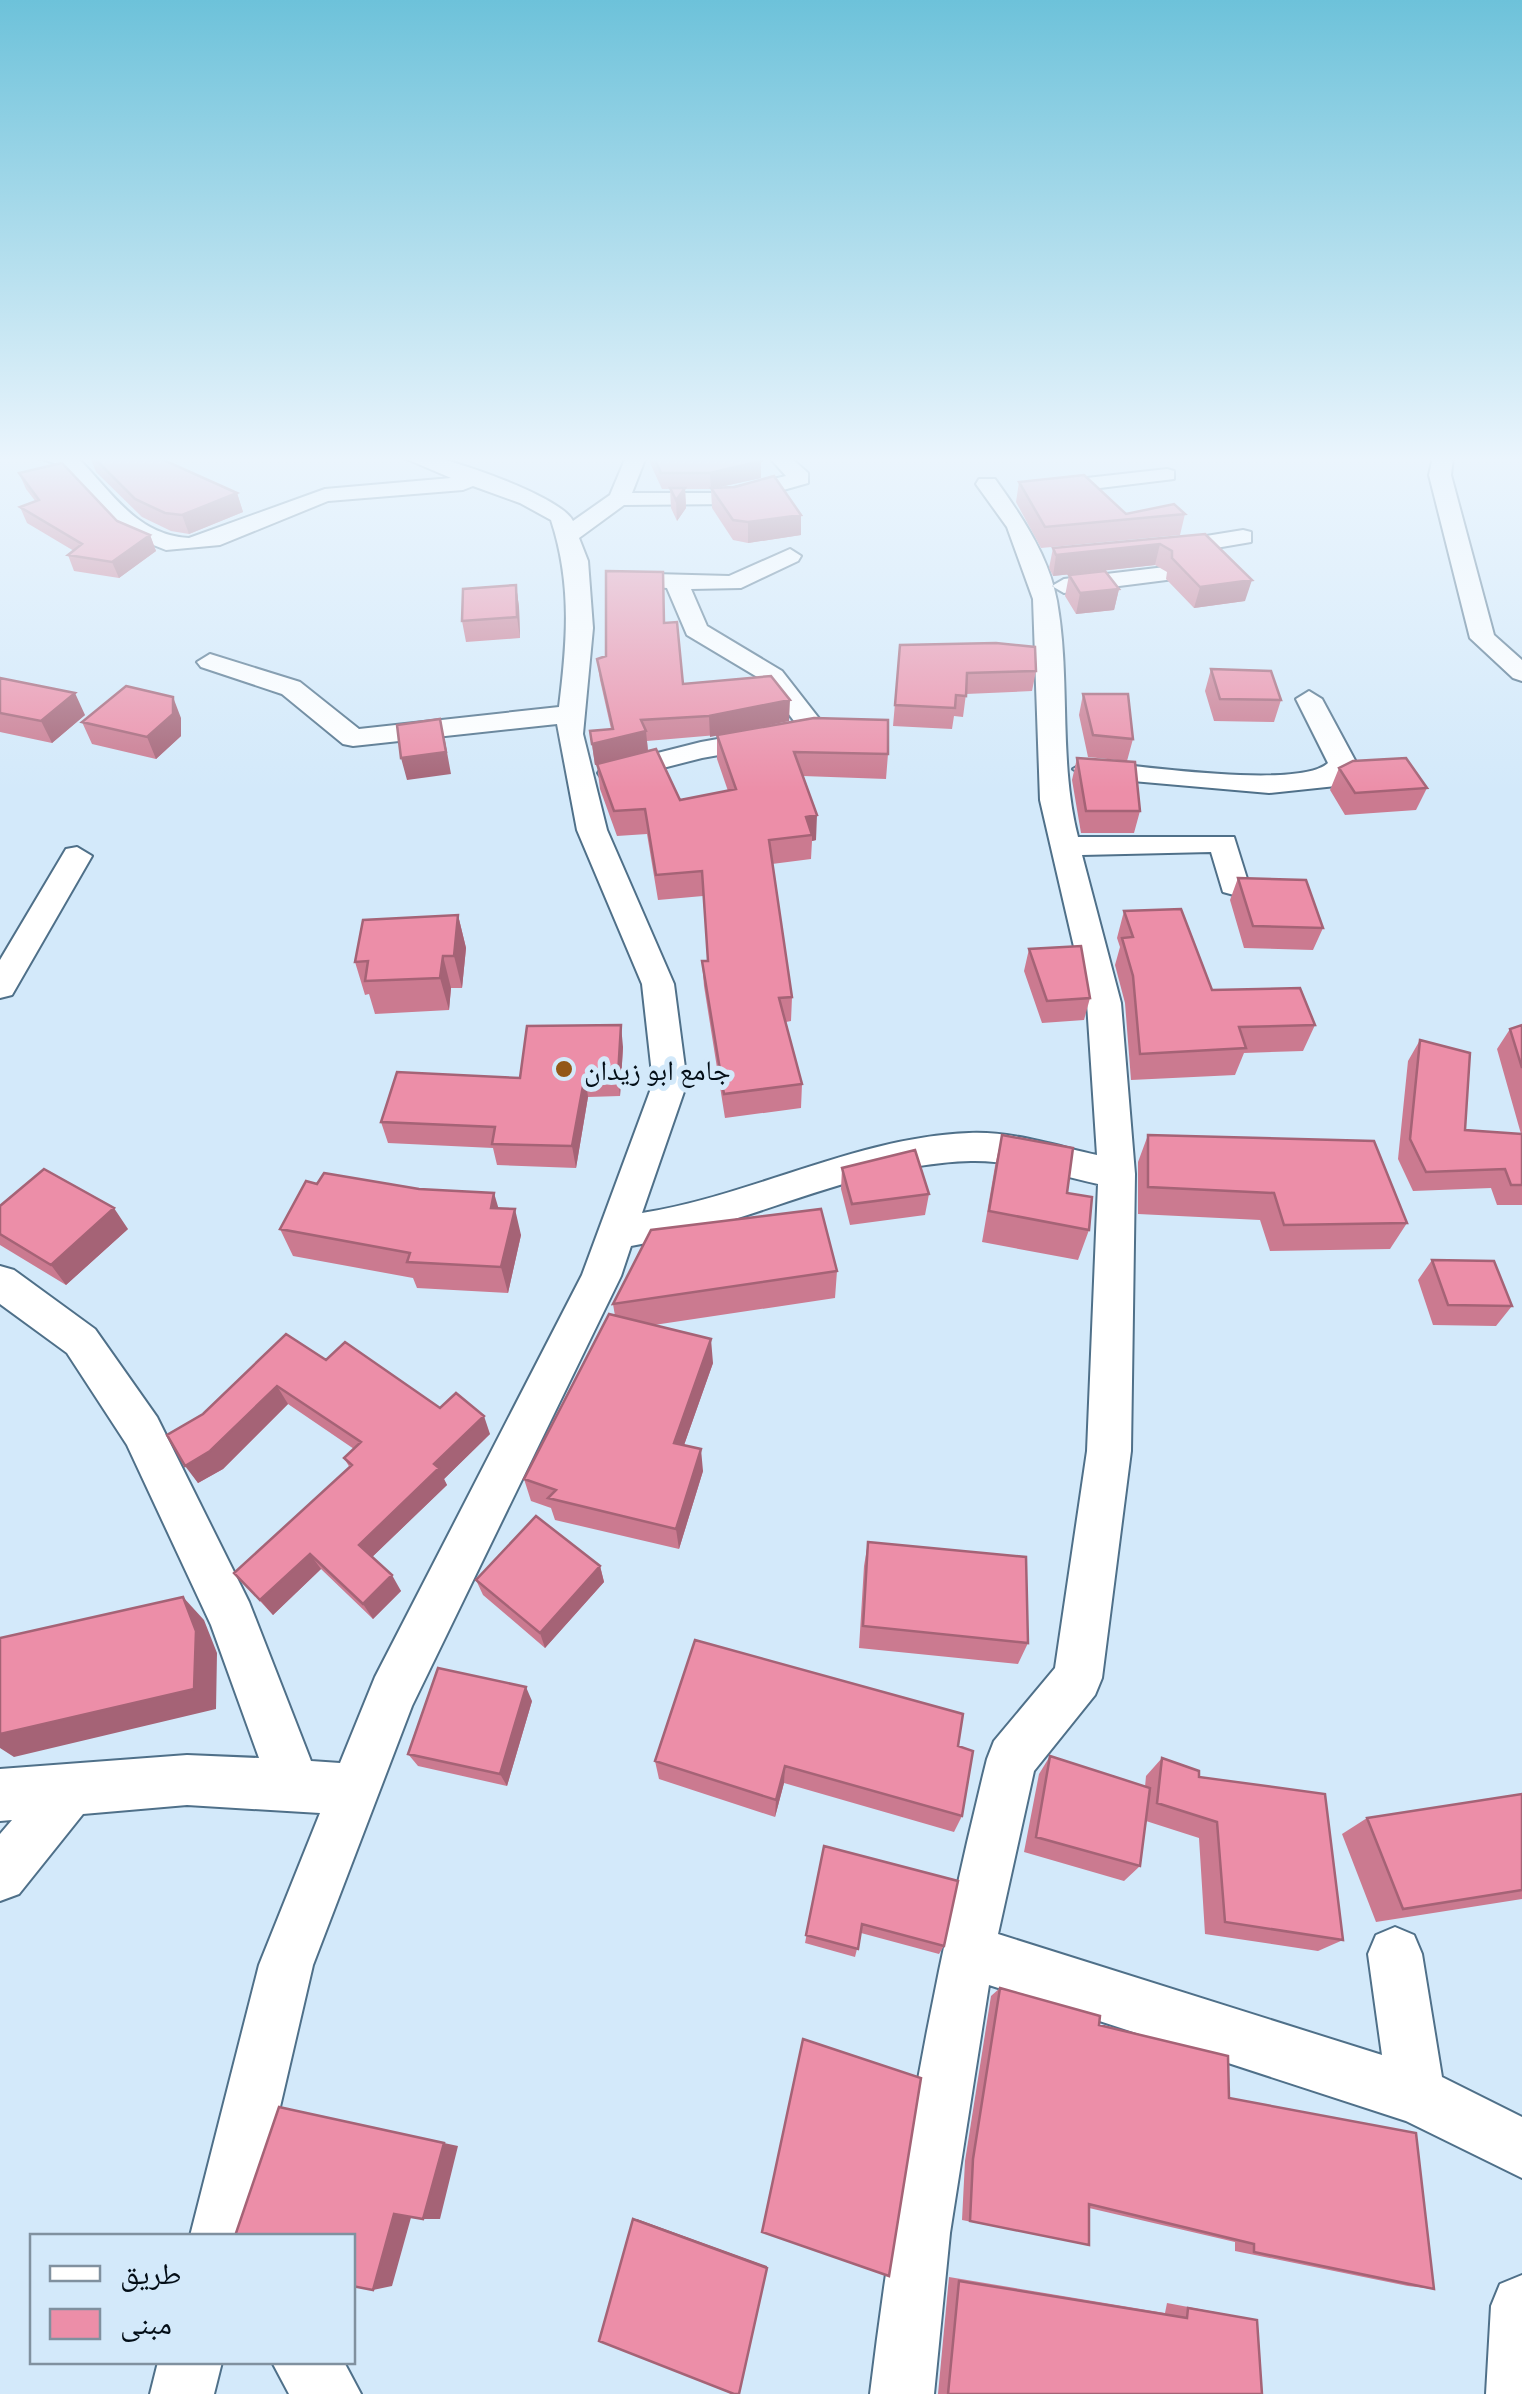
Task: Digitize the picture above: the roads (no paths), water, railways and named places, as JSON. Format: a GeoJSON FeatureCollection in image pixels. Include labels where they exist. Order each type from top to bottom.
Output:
{"type":"FeatureCollection","features":[{"type":"Feature","properties":{"kind":"street"},"geometry":{"type":"LineString","coordinates":[[220,2234],[286,1965],[392,1694],[592,1293],[670,1083],[658,984],[592,830],[569,734],[588,580],[583,569]]}},
{"type":"Feature","properties":{"kind":"street"},"geometry":{"type":"LineString","coordinates":[[636,580],[733,583],[763,569]]}},
{"type":"Feature","properties":{"kind":"street"},"geometry":{"type":"LineString","coordinates":[[902,2394],[920,2233],[968,1951],[1012,1759],[1078,1678],[1109,1451],[1117,1174],[1104,1003],[1062,846],[1054,800],[1056,765],[1041,569]]}},
{"type":"Feature","properties":{"kind":"street"},"geometry":{"type":"LineString","coordinates":[[1066,569],[1182,572]]}},
{"type":"Feature","properties":{"kind":"street"},"geometry":{"type":"LineString","coordinates":[[1464,569],[1482,638],[1522,673]]}},
{"type":"Feature","properties":{"kind":"street"},"geometry":{"type":"LineString","coordinates":[[580,781],[701,750],[814,730],[772,676],[696,630],[676,581]]}},
{"type":"Feature","properties":{"kind":"street"},"geometry":{"type":"LineString","coordinates":[[210,662],[292,688],[353,738],[572,714]]}},
{"type":"Feature","properties":{"kind":"street"},"geometry":{"type":"LineString","coordinates":[[1056,765],[1269,785],[1326,780],[1344,764],[1309,699]]}},
{"type":"Feature","properties":{"kind":"street"},"geometry":{"type":"LineString","coordinates":[[1062,846],[1224,843],[1234,885]]}},
{"type":"Feature","properties":{"kind":"street"},"geometry":{"type":"LineString","coordinates":[[0,987],[77,856]]}},
{"type":"Feature","properties":{"kind":"street"},"geometry":{"type":"LineString","coordinates":[[616,1233],[661,1228],[822,1176],[970,1146],[1117,1174]]}},
{"type":"Feature","properties":{"kind":"street"},"geometry":{"type":"LineString","coordinates":[[0,1282],[81,1341],[142,1431],[232,1618],[295,1787]]}},
{"type":"Feature","properties":{"kind":"street"},"geometry":{"type":"LineString","coordinates":[[0,1794],[68,1792],[187,1780],[356,1790]]}},
{"type":"Feature","properties":{"kind":"street"},"geometry":{"type":"LineString","coordinates":[[0,1874],[68,1792]]}},
{"type":"Feature","properties":{"kind":"street"},"geometry":{"type":"LineString","coordinates":[[968,1951],[1416,2095],[1522,2148]]}},
{"type":"Feature","properties":{"kind":"street"},"geometry":{"type":"LineString","coordinates":[[1395,1954],[1416,2095]]}},
{"type":"Feature","properties":{"kind":"street"},"geometry":{"type":"LineString","coordinates":[[1518,2394],[1522,2306]]}},
{"type":"Feature","properties":{"kind":"street"},"geometry":{"type":"LineString","coordinates":[[182,2394],[190,2364]]}},
{"type":"Feature","properties":{"kind":"street"},"geometry":{"type":"LineString","coordinates":[[306,2364],[329,2394]]}},
{"type":"Feature","properties":{"kind":"place","name":"جامع ابو زيدان"},"geometry":{"type":"Point","coordinates":[564,1069]}}]}
